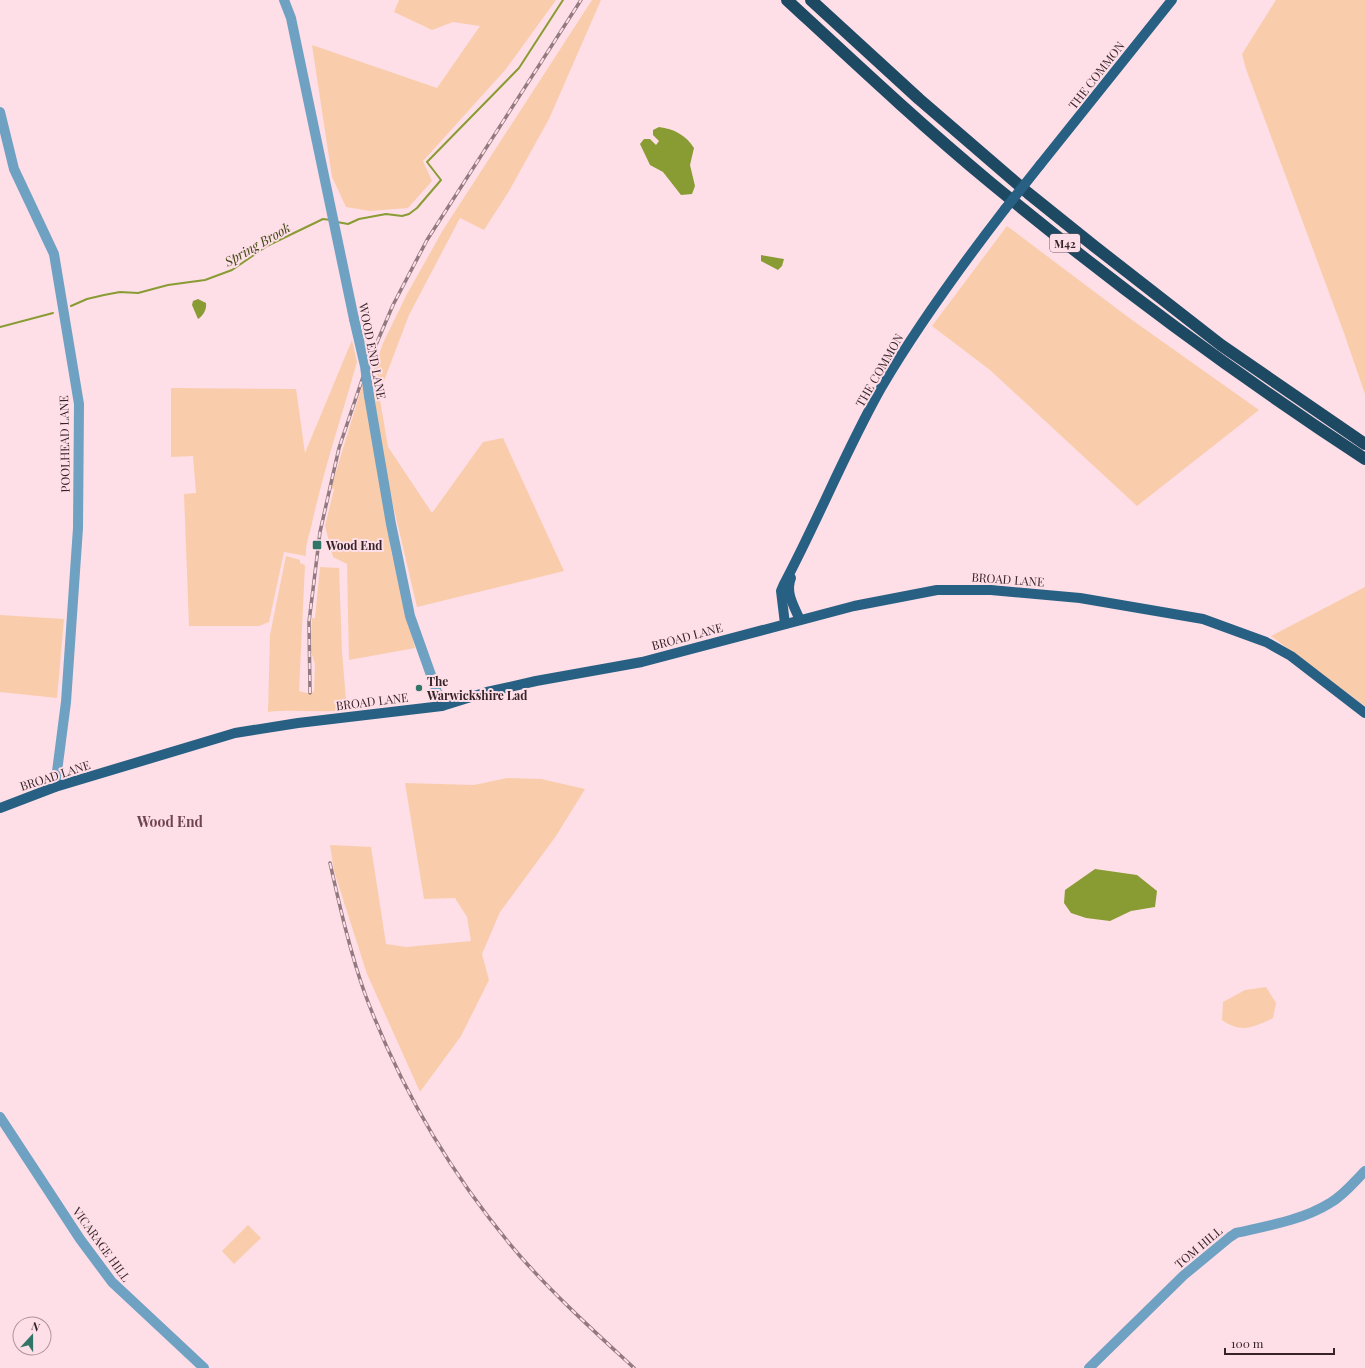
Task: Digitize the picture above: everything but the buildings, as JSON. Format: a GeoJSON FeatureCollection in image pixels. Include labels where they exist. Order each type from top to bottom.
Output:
{"type":"FeatureCollection","features":[{"type":"Feature","properties":{"kind":"highway","name":"M42"},"geometry":{"type":"LineString","coordinates":[[786,0],[990,182],[1071,247],[1243,378],[1365,459]]}},
{"type":"Feature","properties":{"kind":"highway","name":"M42"},"geometry":{"type":"LineString","coordinates":[[811,0],[919,99],[1028,193],[1221,345],[1365,444]]}},
{"type":"Feature","properties":{"kind":"main road","name":"THE COMMON"},"geometry":{"type":"LineString","coordinates":[[786,624],[782,592],[850,449],[892,371],[944,290],[1005,209],[1172,0]]}},
{"type":"Feature","properties":{"kind":"main road","name":"THE COMMON"},"geometry":{"type":"LineString","coordinates":[[798,558],[789,584],[789,596],[800,620]]}},
{"type":"Feature","properties":{"kind":"main road","name":"BROAD LANE"},"geometry":{"type":"LineString","coordinates":[[0,808],[55,787],[248,731],[298,723],[442,706],[487,692],[536,681],[642,662],[870,602],[937,590],[991,590],[1080,598],[1203,619],[1266,642],[1291,656],[1365,713]]}},
{"type":"Feature","properties":{"kind":"street","name":"WOOD END LANE"},"geometry":{"type":"LineString","coordinates":[[284,0],[291,18],[365,366],[391,524],[410,616],[442,706]]}},
{"type":"Feature","properties":{"kind":"street","name":"POOLHEAD LANE"},"geometry":{"type":"LineString","coordinates":[[0,112],[14,169],[54,254],[78,404],[78,528],[66,702],[55,787]]}},
{"type":"Feature","properties":{"kind":"street","name":"VICARAGE HILL"},"geometry":{"type":"LineString","coordinates":[[0,1117],[80,1239],[112,1282],[204,1368]]}},
{"type":"Feature","properties":{"kind":"street","name":"TOM HILL"},"geometry":{"type":"LineString","coordinates":[[1089,1368],[1184,1275],[1230,1237],[1236,1233],[1296,1217],[1330,1203],[1346,1190],[1365,1171]]}},
{"type":"Feature","properties":{"kind":"shaded area"},"geometry":{"type":"Polygon","coordinates":[[[399,0],[556,0],[506,69],[423,161],[432,181],[408,208],[370,211],[346,207],[332,177],[312,45],[437,88],[480,26],[453,22],[432,30],[394,12],[399,0]]]}},
{"type":"Feature","properties":{"kind":"shaded area"},"geometry":{"type":"Polygon","coordinates":[[[592,0],[601,0],[549,119],[509,191],[484,230],[460,218],[409,315],[379,394],[388,447],[432,513],[483,442],[503,438],[564,571],[417,607],[386,475],[372,403],[372,376],[383,343],[407,294],[443,230],[592,0]]]}},
{"type":"Feature","properties":{"kind":"shaded area"},"geometry":{"type":"Polygon","coordinates":[[[1276,0],[1365,0],[1365,394],[1344,333],[1246,69],[1242,54],[1276,0]]]}},
{"type":"Feature","properties":{"kind":"shaded area"},"geometry":{"type":"Polygon","coordinates":[[[659,127],[670,129],[679,133],[691,143],[694,148],[690,165],[695,186],[692,194],[681,195],[663,172],[650,165],[640,144],[644,139],[650,139],[656,145],[659,141],[653,135],[653,130],[659,127]]]}},
{"type":"Feature","properties":{"kind":"shaded area"},"geometry":{"type":"Polygon","coordinates":[[[1007,226],[1132,320],[1259,410],[1137,506],[990,370],[932,326],[1007,226]]]}},
{"type":"Feature","properties":{"kind":"shaded area"},"geometry":{"type":"Polygon","coordinates":[[[761,255],[784,259],[782,266],[778,270],[761,261],[761,255]]]}},
{"type":"Feature","properties":{"kind":"shaded area"},"geometry":{"type":"Polygon","coordinates":[[[198,299],[206,303],[206,308],[202,316],[198,319],[192,305],[193,301],[198,299]]]}},
{"type":"Feature","properties":{"kind":"shaded area"},"geometry":{"type":"Polygon","coordinates":[[[352,340],[357,362],[322,483],[307,543],[306,556],[284,552],[269,622],[259,626],[189,626],[184,494],[196,493],[193,456],[171,457],[171,388],[296,389],[305,453],[352,340]]]}},
{"type":"Feature","properties":{"kind":"shaded area"},"geometry":{"type":"Polygon","coordinates":[[[363,383],[392,555],[415,648],[349,660],[347,564],[333,557],[325,526],[334,489],[331,488],[363,383]]]}},
{"type":"Feature","properties":{"kind":"shaded area"},"geometry":{"type":"Polygon","coordinates":[[[286,556],[300,560],[300,563],[305,565],[299,691],[307,693],[314,692],[315,664],[310,648],[312,618],[315,618],[320,567],[339,568],[342,652],[347,712],[346,710],[268,712],[270,635],[286,556]]]}},
{"type":"Feature","properties":{"kind":"shaded area"},"geometry":{"type":"Polygon","coordinates":[[[1365,587],[1365,706],[1271,636],[1365,587]]]}},
{"type":"Feature","properties":{"kind":"shaded area"},"geometry":{"type":"Polygon","coordinates":[[[0,615],[64,619],[57,698],[0,692],[0,615]]]}},
{"type":"Feature","properties":{"kind":"shaded area"},"geometry":{"type":"Polygon","coordinates":[[[507,778],[541,779],[585,789],[556,836],[500,912],[482,954],[489,980],[461,1036],[420,1092],[367,974],[334,871],[330,845],[371,847],[386,944],[406,947],[471,941],[467,917],[455,898],[424,899],[405,783],[474,785],[507,778]]]}},
{"type":"Feature","properties":{"kind":"shaded area"},"geometry":{"type":"Polygon","coordinates":[[[1095,869],[1137,875],[1157,891],[1155,907],[1131,911],[1110,921],[1086,918],[1071,913],[1064,903],[1065,890],[1095,869]]]}},
{"type":"Feature","properties":{"kind":"shaded area"},"geometry":{"type":"Polygon","coordinates":[[[1266,987],[1276,1003],[1273,1018],[1248,1028],[1236,1027],[1222,1020],[1223,1002],[1245,990],[1266,987]]]}},
{"type":"Feature","properties":{"kind":"shaded area"},"geometry":{"type":"Polygon","coordinates":[[[248,1225],[261,1238],[234,1264],[222,1251],[248,1225]]]}},
{"type":"Feature","properties":{"kind":"waterway","name":"Spring Brook"},"geometry":{"type":"LineString","coordinates":[[337,222],[348,224],[359,219],[386,214],[402,216],[409,214],[417,208],[441,180],[427,162],[519,68],[563,0]]}},
{"type":"Feature","properties":{"kind":"waterway","name":"Spring Brook"},"geometry":{"type":"LineString","coordinates":[[71,306],[87,299],[104,295],[120,292],[138,293],[168,285],[205,280],[232,270],[267,246],[323,219],[331,220]]}},
{"type":"Feature","properties":{"kind":"waterway","name":"Spring Brook"},"geometry":{"type":"LineString","coordinates":[[0,327],[53,313]]}},
{"type":"Feature","properties":{"kind":"railway"},"geometry":{"type":"LineString","coordinates":[[310,693],[309,622],[320,532],[339,448],[366,368],[393,305],[427,240],[581,0]]}},
{"type":"Feature","properties":{"kind":"railway"},"geometry":{"type":"LineString","coordinates":[[330,863],[350,946],[365,994],[379,1030],[395,1064],[412,1099],[431,1132],[473,1196],[520,1256],[561,1300],[634,1368]]}},
{"type":"Feature","properties":{"kind":"place","name":"Wood End"},"geometry":{"type":"Point","coordinates":[317,545]}},
{"type":"Feature","properties":{"kind":"place","name":"The Warwickshire Lad"},"geometry":{"type":"Point","coordinates":[419,688]}},
{"type":"Feature","properties":{"kind":"district","name":"Wood End"},"geometry":{"type":"Point","coordinates":[170,821]}}]}
